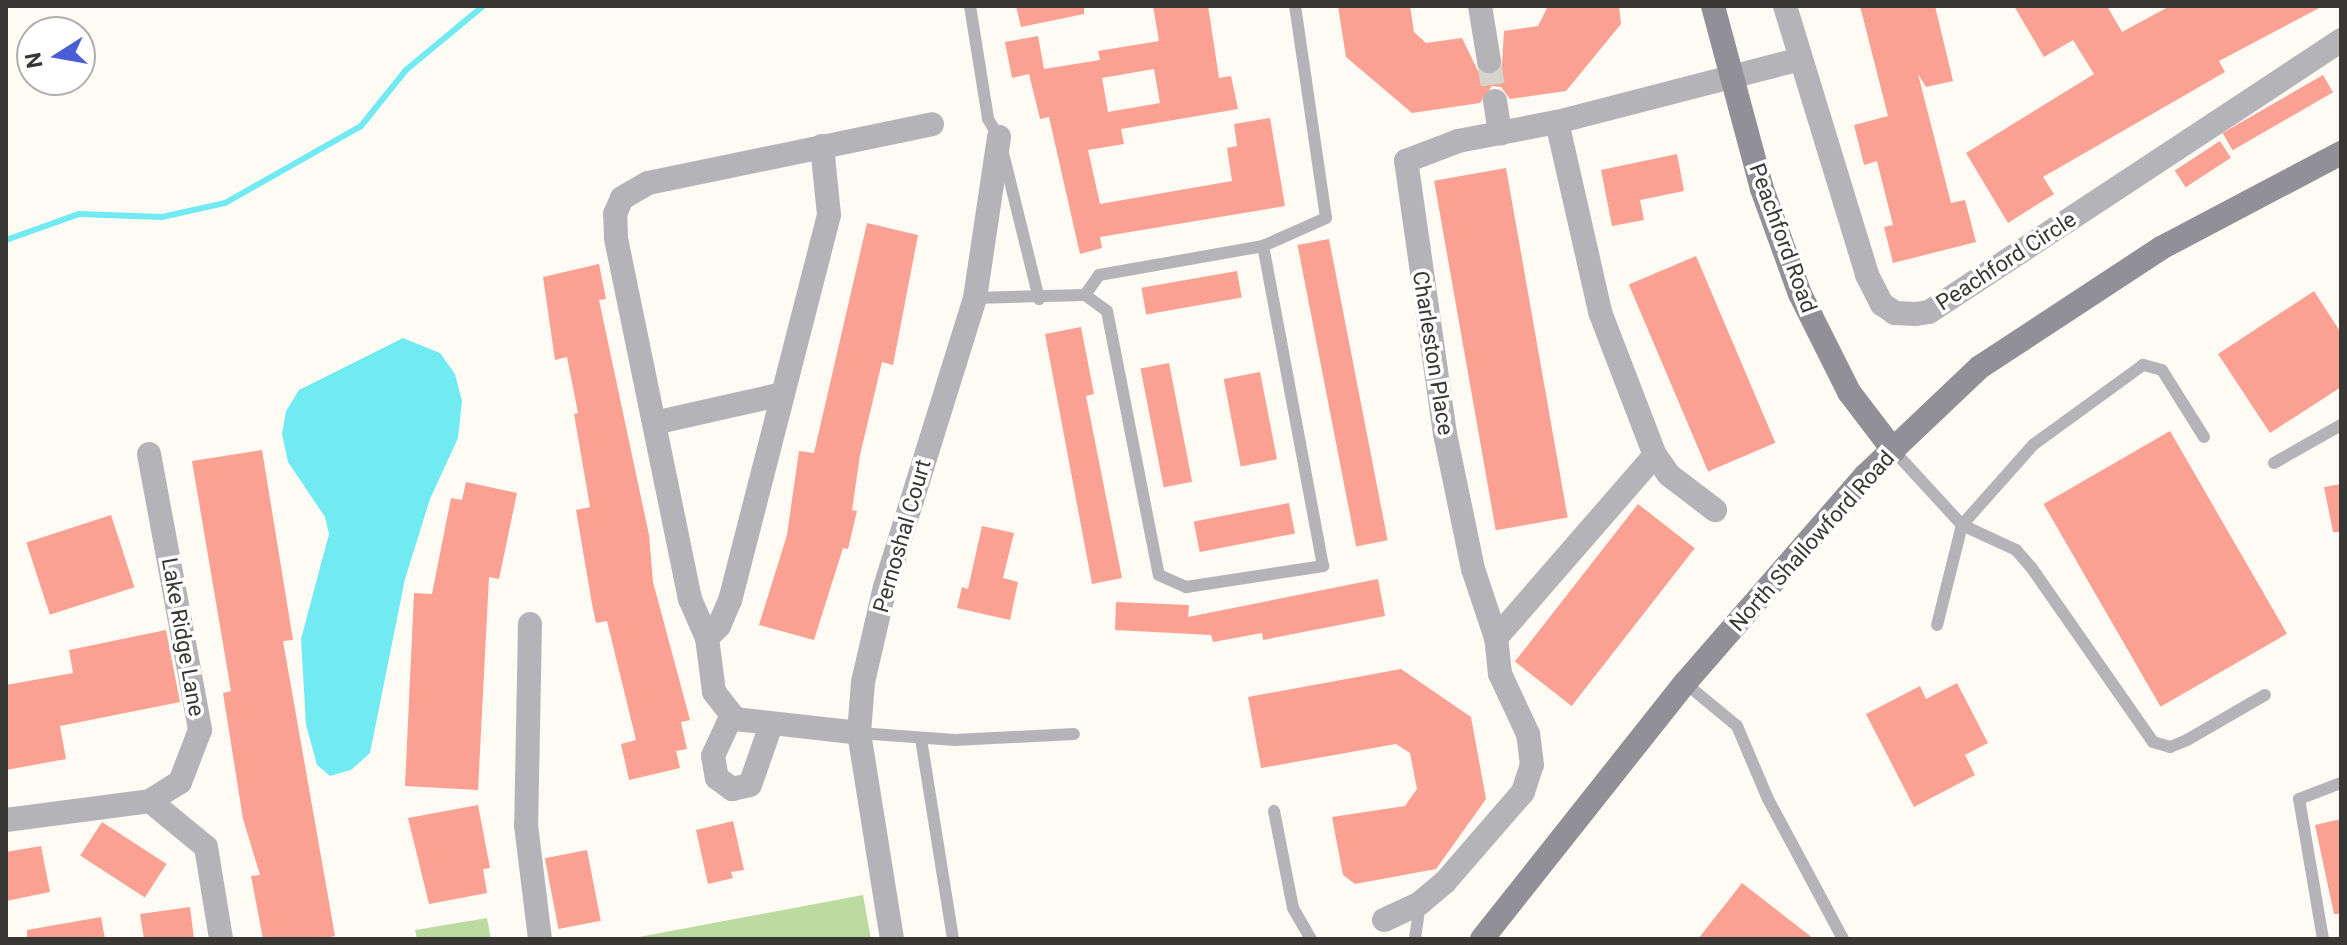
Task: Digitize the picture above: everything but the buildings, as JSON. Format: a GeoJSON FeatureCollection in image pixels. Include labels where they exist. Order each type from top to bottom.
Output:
{"type":"FeatureCollection","features":[{"type":"Feature","properties":{"kind":"street"},"geometry":{"type":"LineString","coordinates":[[1480,6],[1489,61]]}},
{"type":"Feature","properties":{"kind":"street","name":"Peachford Road"},"geometry":{"type":"LineString","coordinates":[[1713,6],[1728,75],[1800,294],[1849,392],[1894,451]]}},
{"type":"Feature","properties":{"kind":"street","name":"Peachford Circle"},"geometry":{"type":"LineString","coordinates":[[1785,6],[1874,291],[1895,313],[1929,312],[2341,40]]}},
{"type":"Feature","properties":{"kind":"street"},"geometry":{"type":"LineString","coordinates":[[1728,75],[1800,59]]}},
{"type":"Feature","properties":{"kind":"street","name":"Charleston Place"},"geometry":{"type":"LineString","coordinates":[[1384,920],[1420,903],[1523,792],[1532,765],[1528,734],[1500,674],[1496,638],[1473,569],[1445,434],[1404,171],[1406,161],[1420,154],[1557,122],[1728,75]]}},
{"type":"Feature","properties":{"kind":"street"},"geometry":{"type":"LineString","coordinates":[[1495,101],[1500,134]]}},
{"type":"Feature","properties":{"kind":"street"},"geometry":{"type":"LineString","coordinates":[[1557,122],[1600,312],[1655,455],[1669,475],[1715,510]]}},
{"type":"Feature","properties":{"kind":"street"},"geometry":{"type":"LineString","coordinates":[[859,733],[771,725],[731,717],[714,692],[707,638],[690,599],[616,237],[615,214],[622,198],[648,183],[932,124]]}},
{"type":"Feature","properties":{"kind":"street","name":"Pernoshal Court"},"geometry":{"type":"LineString","coordinates":[[892,939],[859,733],[863,682],[885,587],[975,298],[999,137]]}},
{"type":"Feature","properties":{"kind":"street"},"geometry":{"type":"LineString","coordinates":[[707,638],[726,614],[829,215],[822,146]]}},
{"type":"Feature","properties":{"kind":"street","name":"North Shallowford Road"},"geometry":{"type":"LineString","coordinates":[[1482,939],[1685,683],[1865,476],[1980,367],[2161,248],[2341,153]]}},
{"type":"Feature","properties":{"kind":"street"},"geometry":{"type":"LineString","coordinates":[[654,423],[783,394]]}},
{"type":"Feature","properties":{"kind":"street","name":"Lake Ridge Lane"},"geometry":{"type":"LineString","coordinates":[[6,820],[150,801],[180,782],[200,730],[149,454]]}},
{"type":"Feature","properties":{"kind":"street"},"geometry":{"type":"LineString","coordinates":[[1496,638],[1655,455]]}},
{"type":"Feature","properties":{"kind":"street"},"geometry":{"type":"LineString","coordinates":[[530,624],[526,825],[540,939]]}},
{"type":"Feature","properties":{"kind":"street"},"geometry":{"type":"LineString","coordinates":[[731,717],[713,756],[717,778],[732,789],[750,785],[771,725]]}},
{"type":"Feature","properties":{"kind":"street"},"geometry":{"type":"LineString","coordinates":[[150,801],[206,847],[221,939]]}},
{"type":"Feature","properties":{"kind":"lane"},"geometry":{"type":"LineString","coordinates":[[970,6],[988,119],[999,137],[1039,299]]}},
{"type":"Feature","properties":{"kind":"lane"},"geometry":{"type":"LineString","coordinates":[[1085,295],[1099,275],[1263,246],[1326,218],[1295,6]]}},
{"type":"Feature","properties":{"kind":"lane"},"geometry":{"type":"LineString","coordinates":[[975,298],[1039,299],[1085,295],[1107,311],[1159,575],[1186,587],[1323,566],[1263,246]]}},
{"type":"Feature","properties":{"kind":"lane"},"geometry":{"type":"LineString","coordinates":[[1937,625],[1962,525],[2033,445],[2143,365],[2162,370],[2204,437]]}},
{"type":"Feature","properties":{"kind":"lane"},"geometry":{"type":"LineString","coordinates":[[2274,463],[2341,425]]}},
{"type":"Feature","properties":{"kind":"lane"},"geometry":{"type":"LineString","coordinates":[[1894,451],[1962,525],[2016,550],[2153,742],[2170,747],[2187,740],[2265,695]]}},
{"type":"Feature","properties":{"kind":"lane"},"geometry":{"type":"LineString","coordinates":[[1685,683],[1737,726],[1768,799],[1843,939]]}},
{"type":"Feature","properties":{"kind":"lane"},"geometry":{"type":"LineString","coordinates":[[859,733],[921,739],[1074,734]]}},
{"type":"Feature","properties":{"kind":"lane"},"geometry":{"type":"LineString","coordinates":[[921,739],[953,939]]}},
{"type":"Feature","properties":{"kind":"lane"},"geometry":{"type":"LineString","coordinates":[[2323,939],[2299,799],[2341,783]]}},
{"type":"Feature","properties":{"kind":"lane"},"geometry":{"type":"LineString","coordinates":[[1274,811],[1293,908],[1311,939]]}},
{"type":"Feature","properties":{"kind":"lane"},"geometry":{"type":"LineString","coordinates":[[1415,939],[1420,903]]}},
{"type":"Feature","properties":{"kind":"green space"},"geometry":{"type":"Polygon","coordinates":[[[863,895],[871,939],[628,939],[863,895]]]}},
{"type":"Feature","properties":{"kind":"green space"},"geometry":{"type":"Polygon","coordinates":[[[487,918],[491,939],[417,939],[415,930],[487,918]]]}},
{"type":"Feature","properties":{"kind":"water"},"geometry":{"type":"Polygon","coordinates":[[[403,338],[440,353],[455,374],[462,401],[458,438],[430,499],[405,579],[370,753],[351,770],[330,776],[317,765],[306,725],[301,639],[329,534],[325,517],[288,462],[282,434],[286,411],[299,390],[403,338]]]}},
{"type":"Feature","properties":{"kind":"waterway"},"geometry":{"type":"LineString","coordinates":[[6,240],[79,214],[162,217],[225,203],[361,126],[406,70],[483,6]]}},
{"type":"Feature","properties":{"kind":"tunnel"},"geometry":{"type":"LineString","coordinates":[[1489,61],[1495,101]]}}]}
